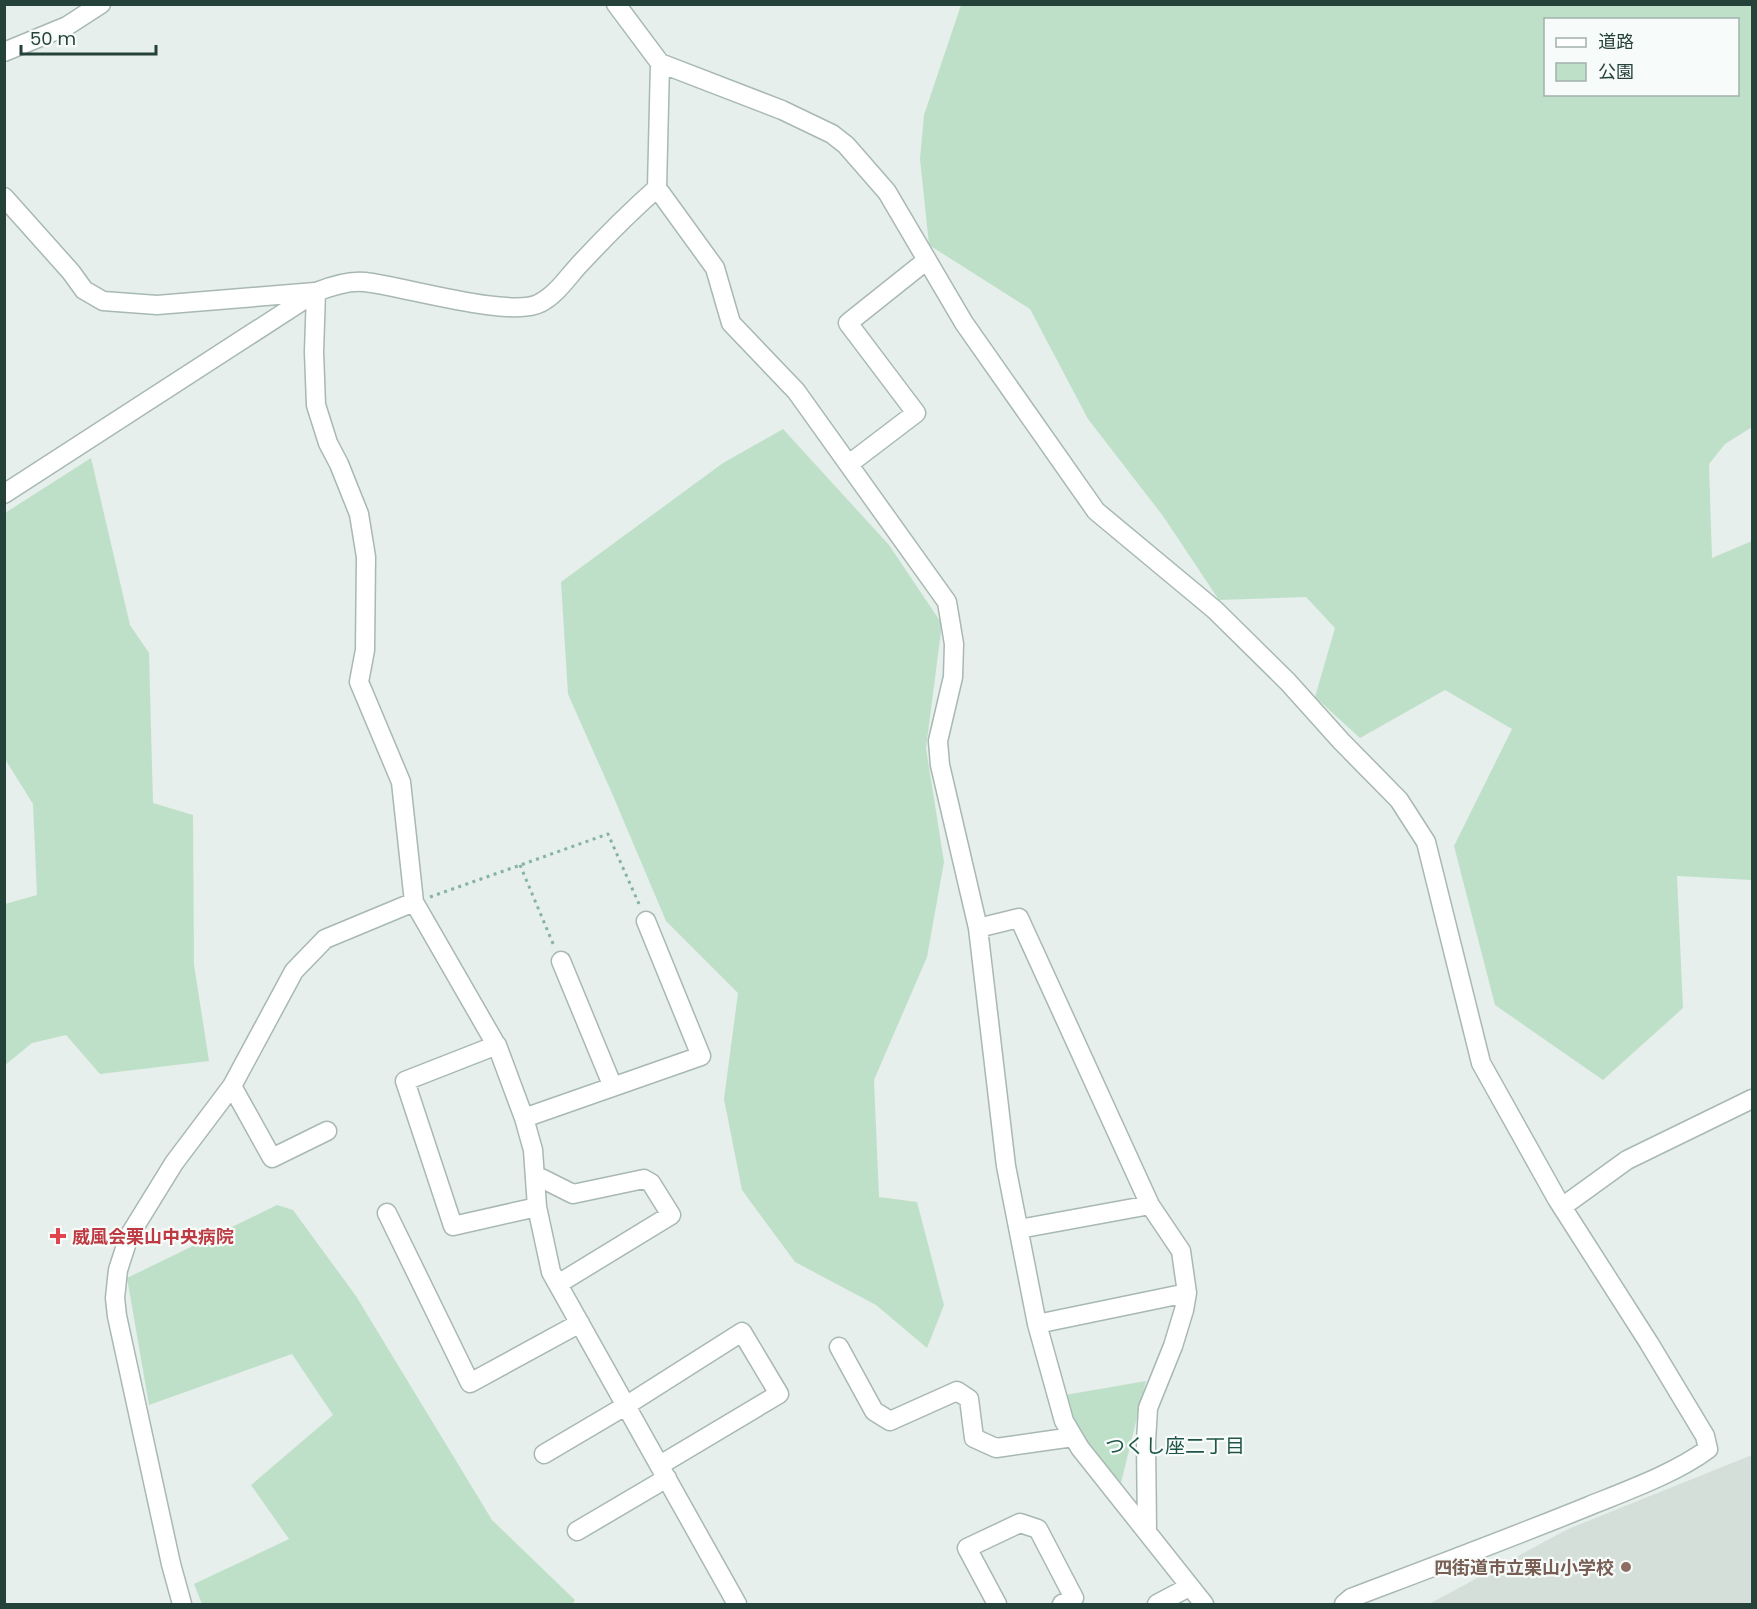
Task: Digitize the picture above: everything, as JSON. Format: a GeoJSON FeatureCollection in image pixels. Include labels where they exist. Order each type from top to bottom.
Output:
{"type":"FeatureCollection","features":[{"type":"Feature","properties":{"kind":"street"},"geometry":{"type":"LineString","coordinates":[[4,52],[67,27],[101,4]]}},
{"type":"Feature","properties":{"kind":"street"},"geometry":{"type":"LineString","coordinates":[[616,4],[660,63],[782,110],[832,134],[846,145],[886,192],[964,323],[1096,511],[1215,610],[1288,682],[1341,741],[1399,800],[1426,842],[1481,1063],[1562,1207],[1706,1436],[1708,1449],[1694,1460],[1496,1544],[1351,1598],[1344,1605]]}},
{"type":"Feature","properties":{"kind":"street"},"geometry":{"type":"LineString","coordinates":[[660,63],[657,188],[715,268],[731,323],[796,391],[947,602],[954,644],[953,677],[938,741],[940,765],[978,928],[1006,1166],[1037,1324],[1064,1421],[1073,1437],[1204,1605]]}},
{"type":"Feature","properties":{"kind":"street"},"geometry":{"type":"LineString","coordinates":[[4,494],[316,292],[331,286],[363,282],[481,304],[520,309],[539,305],[554,294],[580,264],[657,188]]}},
{"type":"Feature","properties":{"kind":"street"},"geometry":{"type":"LineString","coordinates":[[4,197],[71,272],[84,290],[103,301],[157,305],[316,292]]}},
{"type":"Feature","properties":{"kind":"street"},"geometry":{"type":"LineString","coordinates":[[849,464],[916,413],[848,323],[927,260]]}},
{"type":"Feature","properties":{"kind":"street"},"geometry":{"type":"LineString","coordinates":[[316,292],[314,352],[316,405],[328,443],[359,514],[366,556],[364,650],[359,682],[401,782],[414,902],[497,1045],[524,1118],[533,1150],[537,1207],[551,1272],[737,1605]]}},
{"type":"Feature","properties":{"kind":"street"},"geometry":{"type":"LineString","coordinates":[[182,1605],[117,1316],[115,1298],[118,1270],[129,1236],[174,1163],[232,1086],[294,971],[325,939],[414,902]]}},
{"type":"Feature","properties":{"kind":"street"},"geometry":{"type":"LineString","coordinates":[[978,928],[1019,918],[1150,1205],[1181,1251],[1187,1293],[1173,1346],[1148,1408],[1147,1530]]}},
{"type":"Feature","properties":{"kind":"street"},"geometry":{"type":"LineString","coordinates":[[524,1118],[701,1056],[646,921]]}},
{"type":"Feature","properties":{"kind":"street"},"geometry":{"type":"LineString","coordinates":[[561,961],[613,1087]]}},
{"type":"Feature","properties":{"kind":"street"},"geometry":{"type":"LineString","coordinates":[[497,1045],[405,1081],[453,1226],[537,1207]]}},
{"type":"Feature","properties":{"kind":"street"},"geometry":{"type":"LineString","coordinates":[[232,1086],[272,1158],[327,1131]]}},
{"type":"Feature","properties":{"kind":"street"},"geometry":{"type":"LineString","coordinates":[[1562,1207],[1627,1160],[1752,1099]]}},
{"type":"Feature","properties":{"kind":"street"},"geometry":{"type":"LineString","coordinates":[[535,1175],[573,1194],[644,1179],[651,1183],[671,1215],[558,1284]]}},
{"type":"Feature","properties":{"kind":"street"},"geometry":{"type":"LineString","coordinates":[[1019,1229],[1150,1205]]}},
{"type":"Feature","properties":{"kind":"street"},"geometry":{"type":"LineString","coordinates":[[387,1213],[470,1383],[580,1323]]}},
{"type":"Feature","properties":{"kind":"street"},"geometry":{"type":"LineString","coordinates":[[1037,1324],[1187,1293]]}},
{"type":"Feature","properties":{"kind":"street"},"geometry":{"type":"LineString","coordinates":[[544,1454],[627,1406],[742,1332],[779,1394],[578,1531]]}},
{"type":"Feature","properties":{"kind":"street"},"geometry":{"type":"LineString","coordinates":[[839,1347],[874,1411],[890,1421],[957,1390],[969,1399],[974,1438],[996,1448],[1073,1437]]}},
{"type":"Feature","properties":{"kind":"street"},"geometry":{"type":"LineString","coordinates":[[997,1605],[967,1548],[1020,1523],[1038,1529],[1069,1588],[1074,1598],[1062,1605]]}},
{"type":"Feature","properties":{"kind":"street"},"geometry":{"type":"LineString","coordinates":[[1157,1605],[1189,1587]]}},
{"type":"Feature","properties":{"kind":"path"},"geometry":{"type":"LineString","coordinates":[[414,902],[609,834],[646,921]]}},
{"type":"Feature","properties":{"kind":"path"},"geometry":{"type":"LineString","coordinates":[[520,865],[561,961]]}},
{"type":"Feature","properties":{"kind":"shaded area","name":"四街道市立栗山小学校"},"geometry":{"type":"Polygon","coordinates":[[[1752,1455],[1752,1604],[1429,1604],[1568,1529],[1752,1455]]]}},
{"type":"Feature","properties":{"kind":"green space"},"geometry":{"type":"Polygon","coordinates":[[[961,5],[1752,5],[1752,427],[1725,444],[1709,464],[1712,558],[1752,541],[1752,880],[1677,876],[1683,1008],[1603,1080],[1495,1005],[1454,846],[1512,729],[1445,690],[1360,738],[1315,697],[1335,628],[1306,597],[1219,600],[1163,516],[1088,419],[1030,309],[929,245],[920,159],[924,115],[961,5]]]}},
{"type":"Feature","properties":{"kind":"green space"},"geometry":{"type":"Polygon","coordinates":[[[783,429],[889,545],[942,624],[926,748],[944,862],[927,957],[874,1080],[879,1197],[917,1202],[944,1305],[927,1348],[876,1305],[795,1262],[742,1190],[724,1099],[738,993],[666,921],[568,694],[561,582],[723,463],[783,429]]]}},
{"type":"Feature","properties":{"kind":"green space"},"geometry":{"type":"Polygon","coordinates":[[[91,458],[130,625],[149,653],[153,803],[193,815],[194,965],[209,1061],[100,1074],[66,1035],[32,1043],[4,1066],[5,904],[37,895],[33,804],[5,759],[5,513],[91,458]]]}},
{"type":"Feature","properties":{"kind":"green space"},"geometry":{"type":"Polygon","coordinates":[[[277,1205],[293,1210],[356,1296],[492,1520],[575,1600],[572,1604],[202,1604],[194,1584],[289,1539],[251,1485],[333,1415],[292,1354],[149,1405],[127,1278],[277,1205]]]}},
{"type":"Feature","properties":{"kind":"green space"},"geometry":{"type":"Polygon","coordinates":[[[1146,1381],[1121,1483],[1084,1440],[1073,1420],[1065,1395],[1146,1381]]]}},
{"type":"Feature","properties":{"kind":"place","name":"威風会栗山中央病院"},"geometry":{"type":"Point","coordinates":[58,1236]}},
{"type":"Feature","properties":{"kind":"place","name":"四街道市立栗山小学校"},"geometry":{"type":"Point","coordinates":[1626,1567]}},
{"type":"Feature","properties":{"kind":"district","name":"つくし座二丁目"},"geometry":{"type":"Point","coordinates":[1175,1446]}}]}
